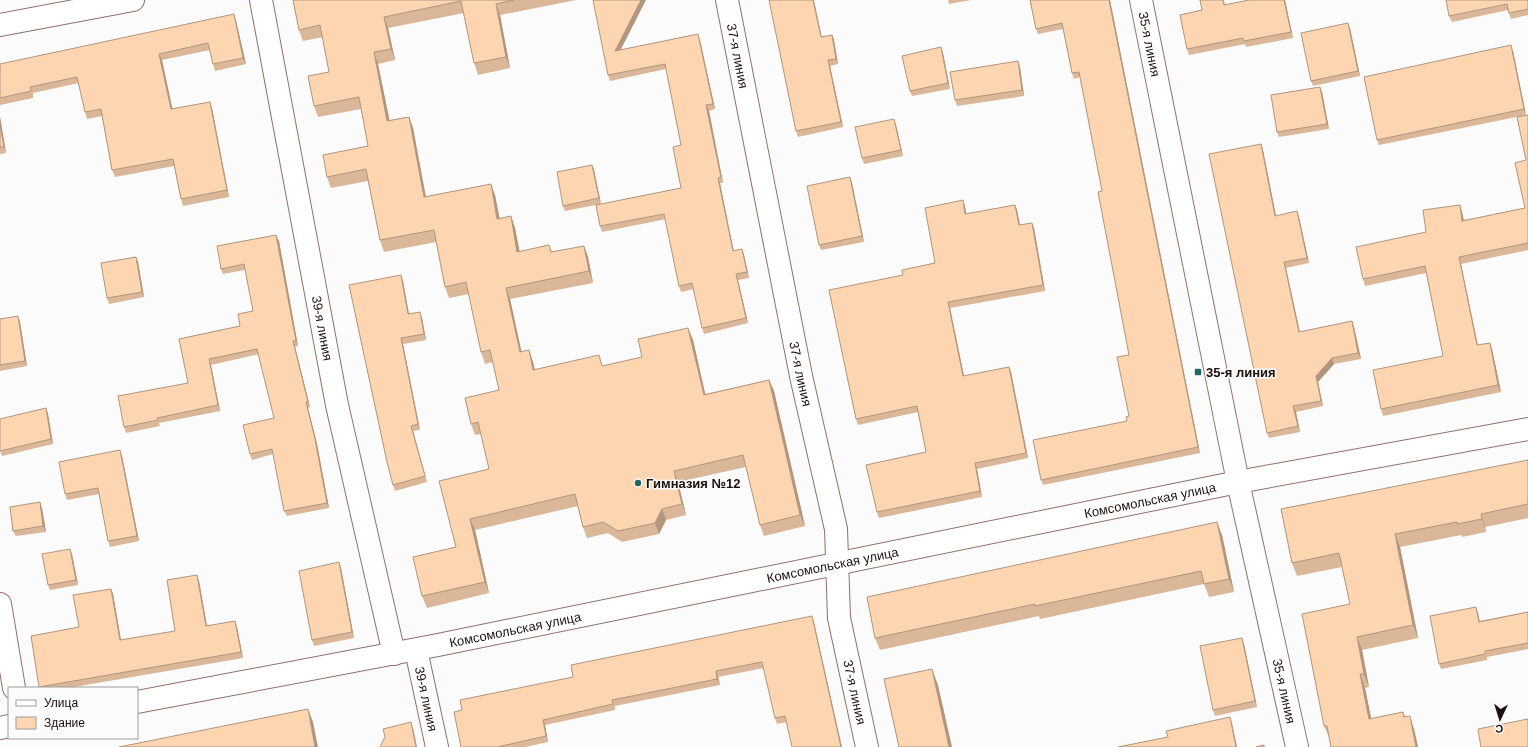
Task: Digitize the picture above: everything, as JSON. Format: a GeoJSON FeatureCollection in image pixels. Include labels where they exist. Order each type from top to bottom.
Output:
{"type":"FeatureCollection","features":[{"type":"Feature","properties":{"kind":"street"},"geometry":{"type":"LineString","coordinates":[[0,25],[133,0]]}},
{"type":"Feature","properties":{"kind":"street","name":"39-я линия"},"geometry":{"type":"LineString","coordinates":[[261,0],[337,405],[394,654]]}},
{"type":"Feature","properties":{"kind":"street","name":"37-я линия"},"geometry":{"type":"LineString","coordinates":[[727,0],[801,376],[836,529],[839,618],[867,747]]}},
{"type":"Feature","properties":{"kind":"street","name":"35-я линия"},"geometry":{"type":"LineString","coordinates":[[1141,0],[1238,482],[1296,747]]}},
{"type":"Feature","properties":{"kind":"street","name":"Комсомольская улица"},"geometry":{"type":"LineString","coordinates":[[138,702],[416,650],[838,562],[1238,482],[1528,429]]}},
{"type":"Feature","properties":{"kind":"street"},"geometry":{"type":"LineString","coordinates":[[0,604],[14,687]]}},
{"type":"Feature","properties":{"kind":"street","name":"39-я линия"},"geometry":{"type":"LineString","coordinates":[[416,650],[437,747]]}},
{"type":"Feature","properties":{"kind":"building"},"geometry":{"type":"Polygon","coordinates":[[[293,0],[514,0],[496,4],[506,57],[474,63],[461,1],[384,17],[391,49],[374,52],[387,121],[409,117],[424,197],[491,184],[497,219],[511,216],[517,252],[549,245],[551,252],[584,246],[589,271],[506,288],[520,352],[529,350],[533,370],[599,355],[602,366],[642,357],[638,339],[688,328],[704,395],[769,380],[800,515],[760,525],[743,455],[674,471],[682,504],[662,509],[655,523],[618,531],[603,522],[583,527],[575,494],[470,519],[485,582],[422,596],[413,557],[456,547],[439,481],[489,469],[478,422],[471,424],[465,398],[499,390],[490,350],[481,352],[466,282],[445,287],[434,230],[380,240],[366,169],[327,177],[323,155],[368,146],[359,97],[314,106],[308,76],[329,72],[320,25],[299,30],[293,0]]]}},
{"type":"Feature","properties":{"kind":"building"},"geometry":{"type":"Polygon","coordinates":[[[593,0],[641,0],[615,51],[698,34],[713,104],[706,105],[721,177],[718,178],[733,251],[742,249],[747,272],[736,274],[746,318],[702,328],[692,283],[679,286],[664,214],[600,226],[596,205],[681,188],[673,147],[681,145],[665,64],[608,75],[593,0]]]}},
{"type":"Feature","properties":{"kind":"building"},"geometry":{"type":"Polygon","coordinates":[[[769,0],[813,0],[821,37],[832,35],[836,59],[828,60],[841,122],[796,131],[769,0]]]}},
{"type":"Feature","properties":{"kind":"building"},"geometry":{"type":"Polygon","coordinates":[[[1030,0],[1109,0],[1198,447],[1041,480],[1033,440],[1127,421],[1126,417],[1129,416],[1117,357],[1129,355],[1098,192],[1102,191],[1079,72],[1072,73],[1062,23],[1036,29],[1030,0]]]}},
{"type":"Feature","properties":{"kind":"building"},"geometry":{"type":"Polygon","coordinates":[[[1200,0],[1223,0],[1224,5],[1249,0],[1284,0],[1291,32],[1244,41],[1243,38],[1187,49],[1180,15],[1202,10],[1200,0]]]}},
{"type":"Feature","properties":{"kind":"building"},"geometry":{"type":"Polygon","coordinates":[[[1446,0],[1528,0],[1528,9],[1509,13],[1507,4],[1449,16],[1446,0]]]}},
{"type":"Feature","properties":{"kind":"building"},"geometry":{"type":"Polygon","coordinates":[[[234,14],[243,58],[213,64],[208,43],[159,54],[171,109],[210,102],[227,190],[181,199],[173,159],[112,170],[101,109],[85,112],[77,77],[30,87],[31,91],[0,98],[0,64],[234,14]]]}},
{"type":"Feature","properties":{"kind":"building"},"geometry":{"type":"Polygon","coordinates":[[[1348,23],[1358,71],[1311,81],[1301,33],[1348,23]]]}},
{"type":"Feature","properties":{"kind":"building"},"geometry":{"type":"Polygon","coordinates":[[[1511,45],[1524,109],[1377,140],[1364,77],[1511,45]]]}},
{"type":"Feature","properties":{"kind":"building"},"geometry":{"type":"Polygon","coordinates":[[[941,47],[948,83],[910,91],[902,56],[941,47]]]}},
{"type":"Feature","properties":{"kind":"building"},"geometry":{"type":"Polygon","coordinates":[[[1018,61],[1022,90],[955,100],[950,72],[1018,61]]]}},
{"type":"Feature","properties":{"kind":"building"},"geometry":{"type":"Polygon","coordinates":[[[1320,87],[1327,124],[1277,132],[1271,95],[1320,87]]]}},
{"type":"Feature","properties":{"kind":"building"},"geometry":{"type":"Polygon","coordinates":[[[1528,115],[1528,243],[1459,257],[1477,345],[1490,343],[1498,385],[1381,409],[1373,370],[1443,356],[1425,266],[1363,279],[1356,247],[1426,232],[1423,210],[1460,205],[1462,221],[1525,208],[1515,163],[1526,160],[1517,117],[1528,115]]]}},
{"type":"Feature","properties":{"kind":"building"},"geometry":{"type":"Polygon","coordinates":[[[894,119],[901,150],[862,158],[855,127],[894,119]]]}},
{"type":"Feature","properties":{"kind":"building"},"geometry":{"type":"Polygon","coordinates":[[[0,125],[4,147],[0,147],[0,125]]]}},
{"type":"Feature","properties":{"kind":"building"},"geometry":{"type":"Polygon","coordinates":[[[1261,144],[1275,216],[1297,211],[1307,258],[1284,262],[1299,332],[1352,321],[1358,353],[1332,358],[1316,376],[1321,401],[1293,406],[1298,426],[1267,433],[1209,154],[1261,144]]]}},
{"type":"Feature","properties":{"kind":"building"},"geometry":{"type":"Polygon","coordinates":[[[592,165],[599,198],[563,206],[557,172],[592,165]]]}},
{"type":"Feature","properties":{"kind":"building"},"geometry":{"type":"Polygon","coordinates":[[[850,177],[862,236],[819,245],[807,186],[850,177]]]}},
{"type":"Feature","properties":{"kind":"building"},"geometry":{"type":"Polygon","coordinates":[[[963,200],[965,214],[1015,205],[1019,225],[1032,223],[1043,285],[948,302],[963,376],[1009,367],[1026,453],[975,463],[980,491],[877,512],[866,465],[926,452],[917,406],[856,419],[829,290],[903,275],[902,270],[935,263],[925,208],[963,200]]]}},
{"type":"Feature","properties":{"kind":"building"},"geometry":{"type":"Polygon","coordinates":[[[276,235],[296,341],[293,341],[308,402],[306,402],[315,439],[327,503],[284,511],[272,449],[250,454],[243,425],[274,418],[257,349],[209,359],[218,405],[157,418],[158,420],[124,427],[118,396],[188,383],[179,339],[240,326],[238,314],[253,311],[244,264],[221,269],[217,246],[276,235]]]}},
{"type":"Feature","properties":{"kind":"building"},"geometry":{"type":"Polygon","coordinates":[[[136,257],[142,292],[107,298],[101,263],[136,257]]]}},
{"type":"Feature","properties":{"kind":"building"},"geometry":{"type":"Polygon","coordinates":[[[401,275],[408,314],[420,312],[424,334],[401,338],[418,424],[411,426],[425,476],[393,485],[349,285],[401,275]]]}},
{"type":"Feature","properties":{"kind":"building"},"geometry":{"type":"Polygon","coordinates":[[[18,316],[25,361],[0,365],[0,319],[18,316]]]}},
{"type":"Feature","properties":{"kind":"building"},"geometry":{"type":"Polygon","coordinates":[[[46,408],[51,439],[0,451],[0,419],[46,408]]]}},
{"type":"Feature","properties":{"kind":"building"},"geometry":{"type":"Polygon","coordinates":[[[120,450],[137,536],[108,541],[98,488],[65,494],[59,462],[120,450]]]}},
{"type":"Feature","properties":{"kind":"building"},"geometry":{"type":"Polygon","coordinates":[[[1528,460],[1528,504],[1481,514],[1482,519],[1457,524],[1457,522],[1395,534],[1413,625],[1357,637],[1364,674],[1360,674],[1369,719],[1403,712],[1404,717],[1410,716],[1416,747],[1331,747],[1327,726],[1324,726],[1302,614],[1350,604],[1339,553],[1292,563],[1281,509],[1528,460]]]}},
{"type":"Feature","properties":{"kind":"building"},"geometry":{"type":"Polygon","coordinates":[[[40,502],[43,526],[13,531],[10,507],[40,502]]]}},
{"type":"Feature","properties":{"kind":"building"},"geometry":{"type":"Polygon","coordinates":[[[1217,522],[1229,579],[1204,584],[1201,571],[875,638],[867,597],[1217,522]]]}},
{"type":"Feature","properties":{"kind":"building"},"geometry":{"type":"Polygon","coordinates":[[[70,549],[76,580],[48,585],[42,554],[70,549]]]}},
{"type":"Feature","properties":{"kind":"building"},"geometry":{"type":"Polygon","coordinates":[[[339,562],[352,632],[312,640],[299,571],[339,562]]]}},
{"type":"Feature","properties":{"kind":"building"},"geometry":{"type":"Polygon","coordinates":[[[197,575],[206,626],[235,621],[241,652],[39,687],[31,636],[79,627],[73,595],[111,589],[120,640],[175,631],[167,580],[197,575]]]}},
{"type":"Feature","properties":{"kind":"building"},"geometry":{"type":"Polygon","coordinates":[[[1476,607],[1479,622],[1528,612],[1528,643],[1485,651],[1485,654],[1439,664],[1430,616],[1476,607]]]}},
{"type":"Feature","properties":{"kind":"building"},"geometry":{"type":"Polygon","coordinates":[[[812,616],[841,747],[792,747],[785,716],[775,718],[762,662],[716,671],[717,679],[612,700],[613,704],[543,720],[546,736],[497,747],[461,747],[454,712],[462,710],[460,700],[573,677],[571,665],[812,616]]]}},
{"type":"Feature","properties":{"kind":"building"},"geometry":{"type":"Polygon","coordinates":[[[1242,638],[1255,701],[1213,710],[1200,646],[1242,638]]]}},
{"type":"Feature","properties":{"kind":"building"},"geometry":{"type":"Polygon","coordinates":[[[932,669],[949,747],[899,747],[884,679],[932,669]]]}},
{"type":"Feature","properties":{"kind":"building"},"geometry":{"type":"Polygon","coordinates":[[[308,709],[315,747],[119,747],[308,709]]]}},
{"type":"Feature","properties":{"kind":"building"},"geometry":{"type":"Polygon","coordinates":[[[1230,717],[1236,747],[1118,747],[1168,737],[1166,731],[1230,717]]]}},
{"type":"Feature","properties":{"kind":"building"},"geometry":{"type":"Polygon","coordinates":[[[1528,719],[1528,747],[1481,747],[1478,729],[1528,719]]]}},
{"type":"Feature","properties":{"kind":"building"},"geometry":{"type":"Polygon","coordinates":[[[411,722],[416,747],[380,747],[385,737],[383,729],[411,722]]]}},
{"type":"Feature","properties":{"kind":"place","name":"35-я линия"},"geometry":{"type":"Point","coordinates":[1198,372]}},
{"type":"Feature","properties":{"kind":"place","name":"Гимназия №12"},"geometry":{"type":"Point","coordinates":[638,483]}}]}
